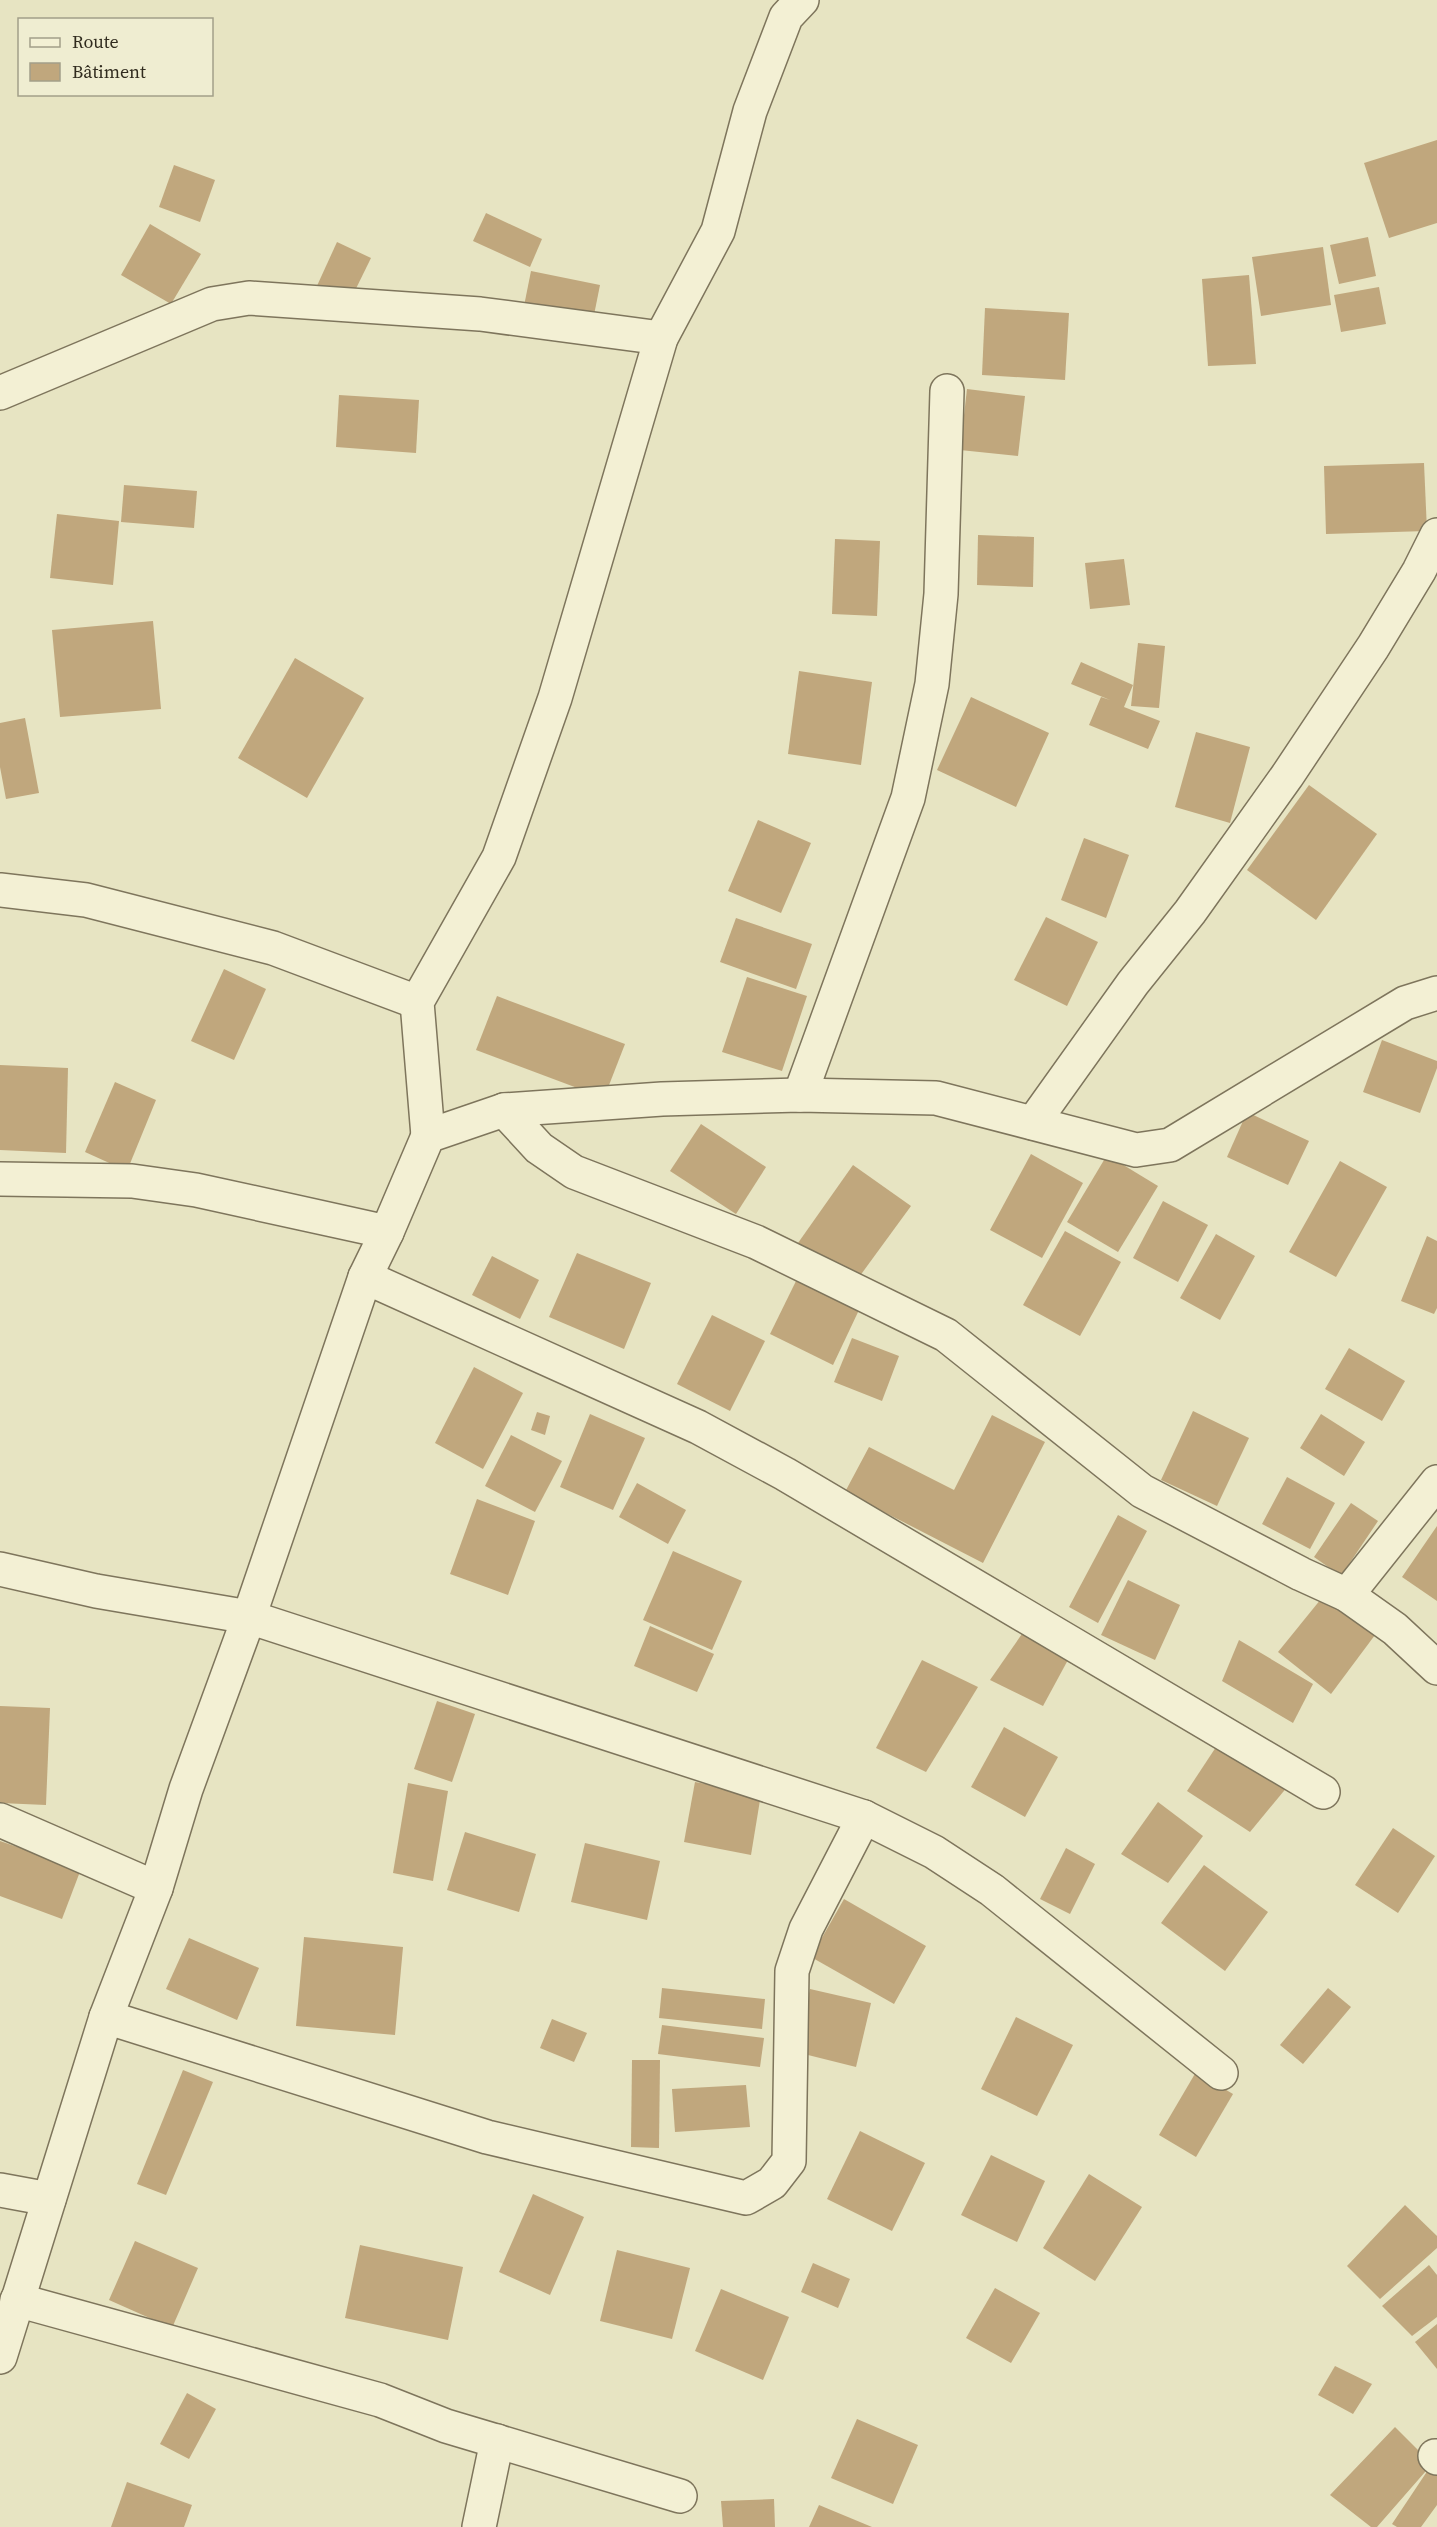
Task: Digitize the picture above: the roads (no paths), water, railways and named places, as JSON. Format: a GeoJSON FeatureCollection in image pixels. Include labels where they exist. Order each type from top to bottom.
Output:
{"type":"FeatureCollection","features":[{"type":"Feature","properties":{"kind":"street"},"geometry":{"type":"LineString","coordinates":[[0,2357],[106,2017],[156,1888],[186,1789],[249,1617],[365,1276],[387,1232],[428,1136],[417,1002],[499,857],[555,698],[661,338],[718,231],[750,111],[786,17],[802,0]]}},
{"type":"Feature","properties":{"kind":"street"},"geometry":{"type":"LineString","coordinates":[[0,393],[212,304],[249,298],[480,314],[661,338]]}},
{"type":"Feature","properties":{"kind":"street"},"geometry":{"type":"LineString","coordinates":[[800,1095],[908,798],[933,684],[941,594],[947,391]]}},
{"type":"Feature","properties":{"kind":"street"},"geometry":{"type":"LineString","coordinates":[[1033,1124],[1133,983],[1190,912],[1287,776],[1373,647],[1419,571],[1437,535]]}},
{"type":"Feature","properties":{"kind":"street"},"geometry":{"type":"LineString","coordinates":[[0,890],[86,900],[273,948],[417,1002]]}},
{"type":"Feature","properties":{"kind":"street"},"geometry":{"type":"LineString","coordinates":[[428,1136],[504,1110],[662,1099],[800,1095],[936,1098],[1136,1150],[1170,1145],[1405,1003],[1437,993]]}},
{"type":"Feature","properties":{"kind":"street"},"geometry":{"type":"LineString","coordinates":[[504,1110],[539,1148],[574,1172],[756,1242],[946,1335],[1142,1491],[1300,1574],[1347,1594],[1395,1629],[1437,1668]]}},
{"type":"Feature","properties":{"kind":"street"},"geometry":{"type":"LineString","coordinates":[[0,1179],[132,1181],[174,1187],[387,1232]]}},
{"type":"Feature","properties":{"kind":"street"},"geometry":{"type":"LineString","coordinates":[[365,1276],[698,1427],[785,1474],[1323,1792]]}},
{"type":"Feature","properties":{"kind":"street"},"geometry":{"type":"LineString","coordinates":[[1347,1594],[1437,1482]]}},
{"type":"Feature","properties":{"kind":"street"},"geometry":{"type":"LineString","coordinates":[[0,1569],[96,1591],[249,1617],[864,1816],[934,1852],[992,1890],[1221,2073]]}},
{"type":"Feature","properties":{"kind":"street"},"geometry":{"type":"LineString","coordinates":[[106,2017],[487,2137],[746,2198],[772,2183],[789,2161],[792,1971],[806,1929],[864,1816]]}},
{"type":"Feature","properties":{"kind":"street"},"geometry":{"type":"LineString","coordinates":[[0,1820],[156,1888]]}},
{"type":"Feature","properties":{"kind":"street"},"geometry":{"type":"LineString","coordinates":[[0,2190],[49,2199]]}},
{"type":"Feature","properties":{"kind":"street"},"geometry":{"type":"LineString","coordinates":[[17,2300],[380,2400],[447,2426],[680,2496]]}},
{"type":"Feature","properties":{"kind":"street"},"geometry":{"type":"LineString","coordinates":[[478,2527],[497,2440]]}}]}
